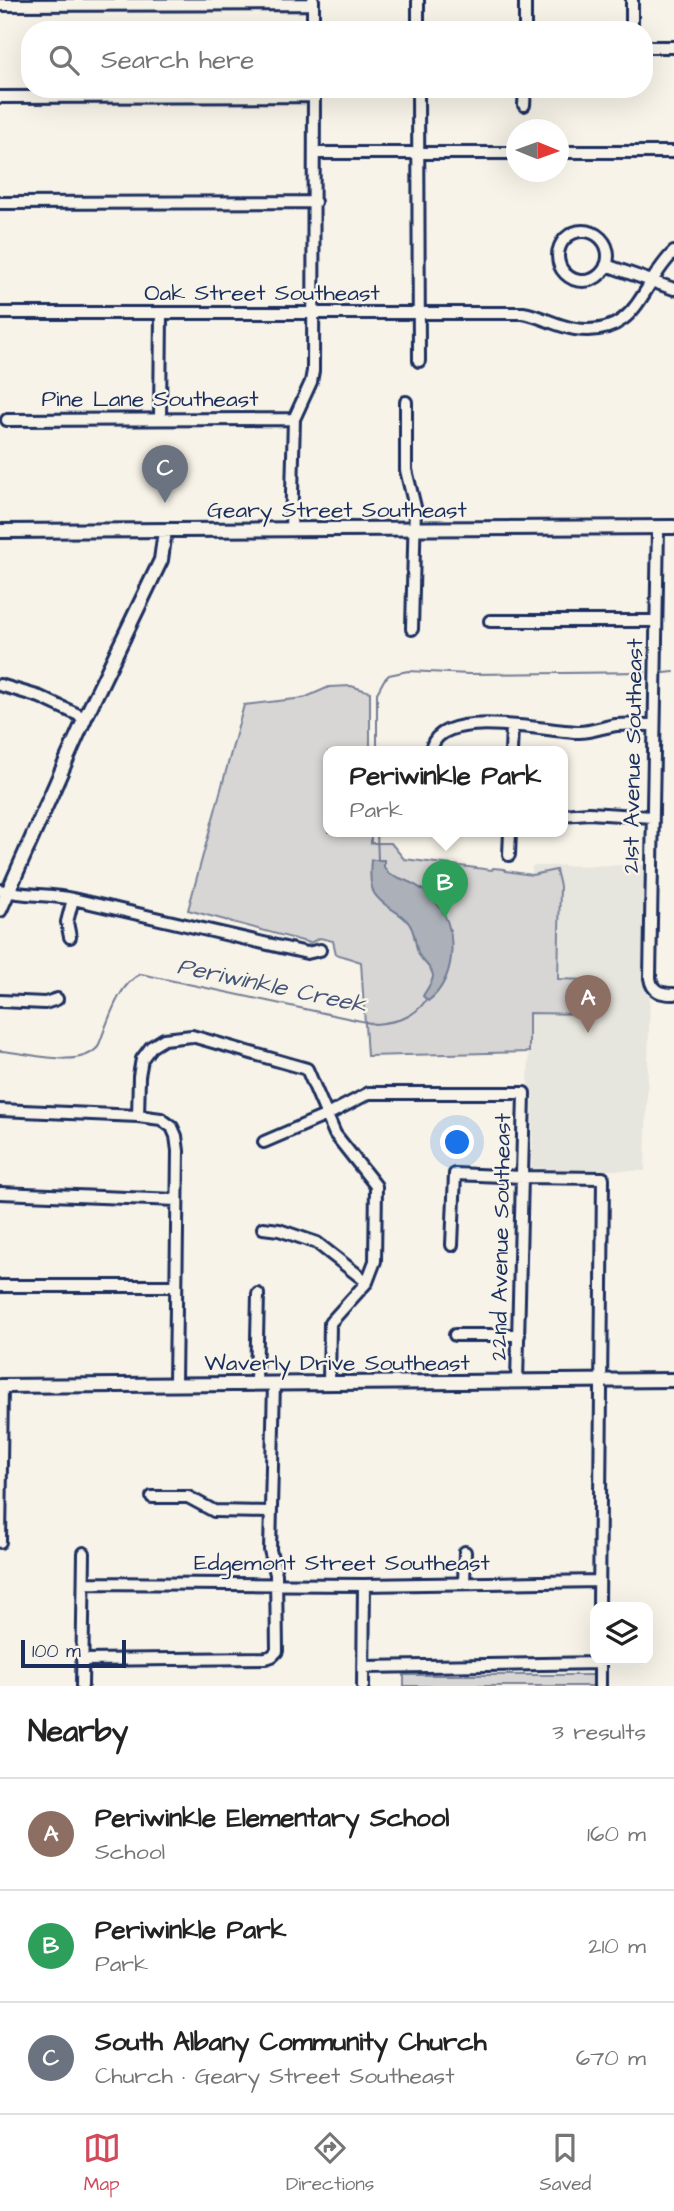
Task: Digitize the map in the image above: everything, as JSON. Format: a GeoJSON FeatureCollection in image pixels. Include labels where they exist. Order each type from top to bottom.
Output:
{"type":"FeatureCollection","features":[{"type":"Feature","properties":{"kind":"main road","name":"Geary Street Southeast"},"geometry":{"type":"LineString","coordinates":[[0,531],[674,527]]}},
{"type":"Feature","properties":{"kind":"main road"},"geometry":{"type":"LineString","coordinates":[[0,910],[4,891],[161,560],[164,531]]}},
{"type":"Feature","properties":{"kind":"main road","name":"Waverly Drive Southeast"},"geometry":{"type":"LineString","coordinates":[[1,1386],[674,1380]]}},
{"type":"Feature","properties":{"kind":"street"},"geometry":{"type":"LineString","coordinates":[[418,0],[418,21]]}},
{"type":"Feature","properties":{"kind":"street"},"geometry":{"type":"LineString","coordinates":[[525,0],[525,21]]}},
{"type":"Feature","properties":{"kind":"street"},"geometry":{"type":"LineString","coordinates":[[632,0],[632,21]]}},
{"type":"Feature","properties":{"kind":"street"},"geometry":{"type":"LineString","coordinates":[[0,5],[313,2],[313,21]]}},
{"type":"Feature","properties":{"kind":"street"},"geometry":{"type":"LineString","coordinates":[[653,47],[674,47]]}},
{"type":"Feature","properties":{"kind":"street"},"geometry":{"type":"LineString","coordinates":[[0,97],[21,97]]}},
{"type":"Feature","properties":{"kind":"street"},"geometry":{"type":"LineString","coordinates":[[291,530],[294,419],[311,383],[313,371],[314,98]]}},
{"type":"Feature","properties":{"kind":"street"},"geometry":{"type":"LineString","coordinates":[[418,98],[419,361]]}},
{"type":"Feature","properties":{"kind":"street"},"geometry":{"type":"LineString","coordinates":[[524,98],[524,105]]}},
{"type":"Feature","properties":{"kind":"street"},"geometry":{"type":"LineString","coordinates":[[569,152],[674,152]]}},
{"type":"Feature","properties":{"kind":"street"},"geometry":{"type":"LineString","coordinates":[[314,153],[506,153]]}},
{"type":"Feature","properties":{"kind":"street"},"geometry":{"type":"LineString","coordinates":[[0,203],[315,202]]}},
{"type":"Feature","properties":{"kind":"street"},"geometry":{"type":"LineString","coordinates":[[573,233],[592,233],[606,246],[606,265],[601,274],[593,279],[573,279],[565,274],[560,266],[559,247],[573,233]]}},
{"type":"Feature","properties":{"kind":"street","name":"Oak Street Southeast"},"geometry":{"type":"LineString","coordinates":[[0,313],[523,313],[538,315],[575,329],[594,329],[624,318],[637,307],[661,265],[674,252]]}},
{"type":"Feature","properties":{"kind":"street"},"geometry":{"type":"LineString","coordinates":[[606,265],[674,289]]}},
{"type":"Feature","properties":{"kind":"street"},"geometry":{"type":"LineString","coordinates":[[160,418],[161,313]]}},
{"type":"Feature","properties":{"kind":"street"},"geometry":{"type":"LineString","coordinates":[[406,402],[406,470],[415,507],[412,629]]}},
{"type":"Feature","properties":{"kind":"street","name":"Pine Lane Southeast"},"geometry":{"type":"LineString","coordinates":[[7,420],[294,419]]}},
{"type":"Feature","properties":{"kind":"street","name":"21st Avenue Southeast"},"geometry":{"type":"LineString","coordinates":[[658,527],[649,952],[652,986],[659,992],[674,994]]}},
{"type":"Feature","properties":{"kind":"street"},"geometry":{"type":"LineString","coordinates":[[490,621],[656,621]]}},
{"type":"Feature","properties":{"kind":"street"},"geometry":{"type":"LineString","coordinates":[[0,685],[40,697],[85,718]]}},
{"type":"Feature","properties":{"kind":"street"},"geometry":{"type":"LineString","coordinates":[[432,746],[437,736],[460,726],[512,726],[583,733],[616,725],[654,725]]}},
{"type":"Feature","properties":{"kind":"street"},"geometry":{"type":"LineString","coordinates":[[512,726],[512,746]]}},
{"type":"Feature","properties":{"kind":"street"},"geometry":{"type":"LineString","coordinates":[[568,815],[589,813],[652,817]]}},
{"type":"Feature","properties":{"kind":"street"},"geometry":{"type":"LineString","coordinates":[[509,855],[510,837]]}},
{"type":"Feature","properties":{"kind":"street"},"geometry":{"type":"LineString","coordinates":[[4,891],[73,899],[307,953],[320,950]]}},
{"type":"Feature","properties":{"kind":"street"},"geometry":{"type":"LineString","coordinates":[[70,937],[67,922],[73,899]]}},
{"type":"Feature","properties":{"kind":"street"},"geometry":{"type":"LineString","coordinates":[[0,1002],[45,1003],[57,999]]}},
{"type":"Feature","properties":{"kind":"street"},"geometry":{"type":"LineString","coordinates":[[138,1116],[142,1059],[151,1047],[164,1039],[192,1036],[307,1069],[335,1134],[376,1186],[375,1261],[367,1282],[330,1323],[329,1383]]}},
{"type":"Feature","properties":{"kind":"street","name":"22nd Avenue Southeast"},"geometry":{"type":"LineString","coordinates":[[327,1115],[369,1093],[524,1093],[517,1382]]}},
{"type":"Feature","properties":{"kind":"street"},"geometry":{"type":"LineString","coordinates":[[0,1110],[138,1116],[161,1119],[172,1127],[178,1151],[174,1383]]}},
{"type":"Feature","properties":{"kind":"street"},"geometry":{"type":"LineString","coordinates":[[264,1142],[327,1115]]}},
{"type":"Feature","properties":{"kind":"street"},"geometry":{"type":"LineString","coordinates":[[452,1245],[455,1174],[603,1178],[599,1602]]}},
{"type":"Feature","properties":{"kind":"street"},"geometry":{"type":"LineString","coordinates":[[0,1193],[177,1200]]}},
{"type":"Feature","properties":{"kind":"street"},"geometry":{"type":"LineString","coordinates":[[263,1228],[279,1230],[317,1243],[367,1282]]}},
{"type":"Feature","properties":{"kind":"street"},"geometry":{"type":"LineString","coordinates":[[0,1286],[175,1286]]}},
{"type":"Feature","properties":{"kind":"street"},"geometry":{"type":"LineString","coordinates":[[256,1383],[258,1294]]}},
{"type":"Feature","properties":{"kind":"street"},"geometry":{"type":"LineString","coordinates":[[456,1335],[519,1335]]}},
{"type":"Feature","properties":{"kind":"street"},"geometry":{"type":"LineString","coordinates":[[82,1660],[266,1658],[277,1651],[276,1584],[271,1556],[274,1383]]}},
{"type":"Feature","properties":{"kind":"street"},"geometry":{"type":"LineString","coordinates":[[0,1542],[1,1386]]}},
{"type":"Feature","properties":{"kind":"street"},"geometry":{"type":"LineString","coordinates":[[152,1497],[188,1497],[214,1511],[271,1511]]}},
{"type":"Feature","properties":{"kind":"street"},"geometry":{"type":"LineString","coordinates":[[464,1583],[465,1552]]}},
{"type":"Feature","properties":{"kind":"street"},"geometry":{"type":"LineString","coordinates":[[82,1686],[84,1553]]}},
{"type":"Feature","properties":{"kind":"street","name":"Edgemont Street Southeast"},"geometry":{"type":"LineString","coordinates":[[84,1583],[364,1585],[599,1581]]}},
{"type":"Feature","properties":{"kind":"street"},"geometry":{"type":"LineString","coordinates":[[363,1686],[364,1585]]}},
{"type":"Feature","properties":{"kind":"street"},"geometry":{"type":"LineString","coordinates":[[363,1667],[590,1661]]}},
{"type":"Feature","properties":{"kind":"street"},"geometry":{"type":"LineString","coordinates":[[600,1665],[600,1686]]}},
{"type":"Feature","properties":{"kind":"shaded area"},"geometry":{"type":"Polygon","coordinates":[[[351,686],[370,692],[370,746],[323,746],[323,837],[371,837],[371,843],[391,843],[404,859],[492,870],[504,869],[532,875],[556,870],[560,886],[558,979],[588,980],[587,1014],[529,1013],[529,1052],[367,1056],[361,962],[336,954],[333,941],[320,938],[310,943],[188,910],[244,705],[304,698],[329,687],[351,686]]]}},
{"type":"Feature","properties":{"kind":"shaded area"},"geometry":{"type":"Polygon","coordinates":[[[371,860],[384,860],[384,867],[389,874],[423,890],[439,906],[450,929],[449,969],[437,993],[428,1001],[423,996],[432,981],[432,973],[418,953],[408,922],[380,901],[374,893],[371,860]]]}},
{"type":"Feature","properties":{"kind":"shaded area"},"geometry":{"type":"Polygon","coordinates":[[[647,865],[643,978],[650,992],[645,1171],[532,1168],[533,1097],[528,1090],[532,866],[647,865]]]}},
{"type":"Feature","properties":{"kind":"shaded area"},"geometry":{"type":"Polygon","coordinates":[[[404,1675],[593,1675],[593,1686],[404,1686],[404,1675]]]}},
{"type":"Feature","properties":{"kind":"waterway","name":"Periwinkle Creek"},"geometry":{"type":"LineString","coordinates":[[377,746],[377,693],[389,675],[408,671],[469,674],[645,672]]}},
{"type":"Feature","properties":{"kind":"waterway","name":"Periwinkle Creek"},"geometry":{"type":"LineString","coordinates":[[664,673],[674,672]]}},
{"type":"Feature","properties":{"kind":"waterway","name":"Periwinkle Creek"},"geometry":{"type":"LineString","coordinates":[[377,837],[378,861]]}},
{"type":"Feature","properties":{"kind":"waterway","name":"Periwinkle Creek"},"geometry":{"type":"LineString","coordinates":[[0,1051],[65,1059],[89,1054],[98,1047],[120,995],[126,986],[141,974],[375,1024],[404,1018],[416,1011],[426,1000]]}},
{"type":"Feature","properties":{"kind":"place","name":"South Albany Community Church"},"geometry":{"type":"Point","coordinates":[165,503]}},
{"type":"Feature","properties":{"kind":"place","name":"Periwinkle Park"},"geometry":{"type":"Point","coordinates":[445,918]}},
{"type":"Feature","properties":{"kind":"place","name":"Periwinkle Elementary School"},"geometry":{"type":"Point","coordinates":[588,1033]}}]}
